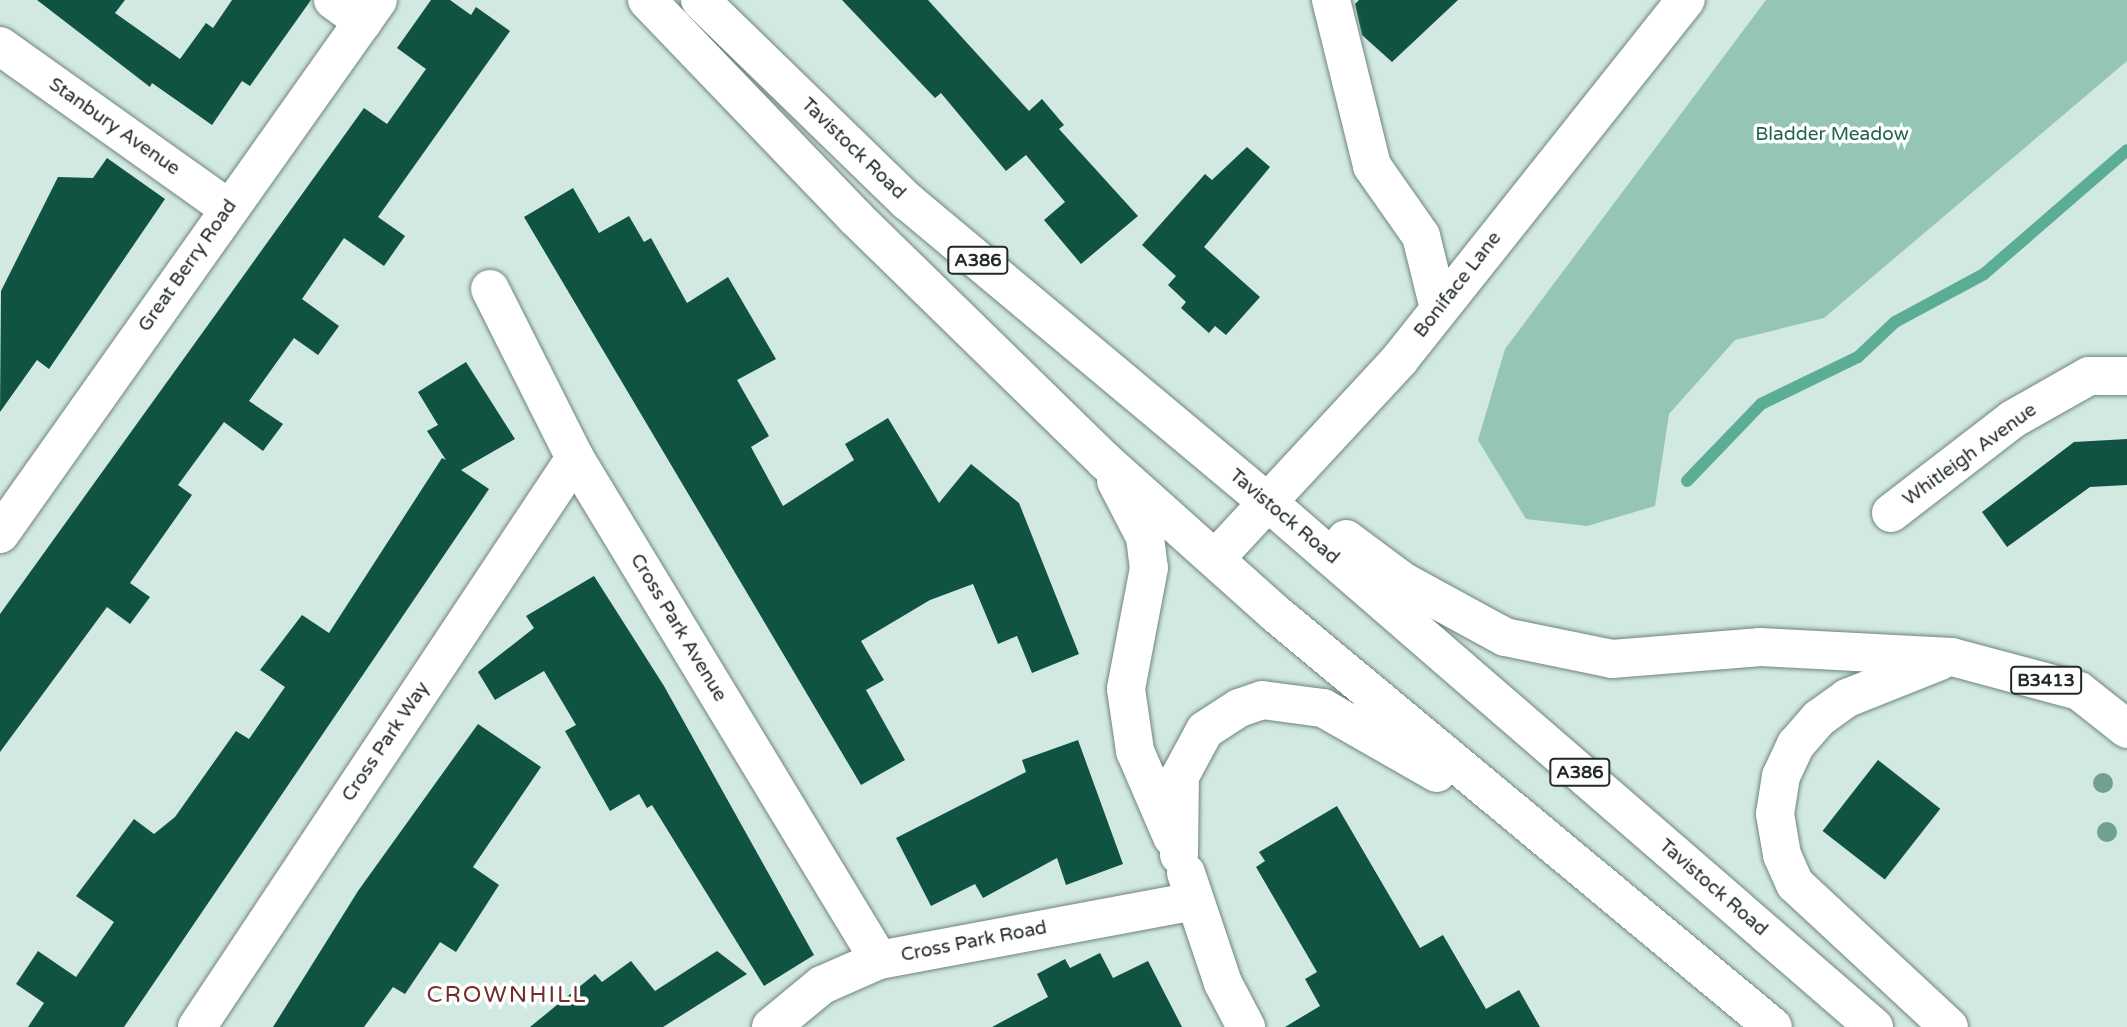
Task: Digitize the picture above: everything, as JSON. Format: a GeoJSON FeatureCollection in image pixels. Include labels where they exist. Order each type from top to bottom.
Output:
{"type":"FeatureCollection","features":[{"type":"Feature","properties":{"kind":"main road","name":"A386"},"geometry":{"type":"LineString","coordinates":[[647,0],[855,218],[1105,461],[1539,834],[1773,1027]]}},
{"type":"Feature","properties":{"kind":"main road","name":"Tavistock Road"},"geometry":{"type":"LineString","coordinates":[[700,0],[907,201],[1278,511],[1874,1027]]}},
{"type":"Feature","properties":{"kind":"main road"},"geometry":{"type":"LineString","coordinates":[[1331,0],[1372,166],[1421,236],[1439,309]]}},
{"type":"Feature","properties":{"kind":"main road","name":"Boniface Lane"},"geometry":{"type":"LineString","coordinates":[[1216,558],[1278,511],[1686,0]]}},
{"type":"Feature","properties":{"kind":"main road","name":"Great Berry Road"},"geometry":{"type":"LineString","coordinates":[[0,534],[228,208],[358,7]]}},
{"type":"Feature","properties":{"kind":"main road","name":"Stanbury Avenue"},"geometry":{"type":"LineString","coordinates":[[0,46],[228,208]]}},
{"type":"Feature","properties":{"kind":"main road","name":"Cross Park Avenue"},"geometry":{"type":"LineString","coordinates":[[489,289],[575,458],[879,960]]}},
{"type":"Feature","properties":{"kind":"main road","name":"Whitleigh Avenue"},"geometry":{"type":"LineString","coordinates":[[1891,513],[2013,419],[2089,376],[2127,376]]}},
{"type":"Feature","properties":{"kind":"main road","name":"Cross Park Way"},"geometry":{"type":"LineString","coordinates":[[197,1027],[575,458]]}},
{"type":"Feature","properties":{"kind":"main road"},"geometry":{"type":"LineString","coordinates":[[1105,461],[1146,537],[1149,568],[1126,689],[1135,751],[1187,876],[1223,983],[1246,1027]]}},
{"type":"Feature","properties":{"kind":"main road"},"geometry":{"type":"LineString","coordinates":[[1278,511],[1340,535],[1404,582],[1505,637],[1532,643],[1612,659],[1760,647],[1952,657]]}},
{"type":"Feature","properties":{"kind":"main road"},"geometry":{"type":"LineString","coordinates":[[1949,1027],[1795,884],[1782,855],[1776,814],[1781,776],[1796,744],[1819,718],[1847,698],[1952,657]]}},
{"type":"Feature","properties":{"kind":"main road","name":"B3413"},"geometry":{"type":"LineString","coordinates":[[1952,657],[2079,691],[2127,729]]}},
{"type":"Feature","properties":{"kind":"main road"},"geometry":{"type":"LineString","coordinates":[[1187,876],[1180,776],[1205,730],[1239,708],[1262,700],[1323,708],[1539,834]]}},
{"type":"Feature","properties":{"kind":"main road","name":"Cross Park Road"},"geometry":{"type":"LineString","coordinates":[[771,1027],[822,985],[879,960],[1187,876]]}},
{"type":"Feature","properties":{"kind":"green space","name":"Bladder Meadow"},"geometry":{"type":"Polygon","coordinates":[[[1766,0],[2127,0],[2127,61],[1824,318],[1735,340],[1669,414],[1655,506],[1587,526],[1526,519],[1478,440],[1505,349],[1766,0]]]}},
{"type":"Feature","properties":{"kind":"building"},"geometry":{"type":"Polygon","coordinates":[[[37,0],[125,0],[115,13],[180,59],[206,23],[213,28],[232,0],[311,0],[250,86],[242,81],[212,125],[152,83],[150,87],[37,0]]]}},
{"type":"Feature","properties":{"kind":"building"},"geometry":{"type":"Polygon","coordinates":[[[431,0],[450,0],[471,15],[476,7],[510,31],[378,217],[405,236],[384,266],[344,238],[302,299],[339,326],[318,355],[294,338],[249,401],[283,424],[263,451],[224,422],[178,485],[192,495],[130,583],[150,597],[130,624],[107,607],[0,752],[0,614],[364,108],[387,124],[426,69],[397,48],[431,0]]]}},
{"type":"Feature","properties":{"kind":"building"},"geometry":{"type":"Polygon","coordinates":[[[842,0],[928,0],[1029,111],[1042,99],[1064,125],[1059,129],[1138,216],[1081,264],[1044,220],[1065,202],[1026,155],[1006,171],[941,93],[935,98],[842,0]]]}},
{"type":"Feature","properties":{"kind":"building"},"geometry":{"type":"Polygon","coordinates":[[[1359,0],[1458,0],[1392,62],[1362,35],[1355,4],[1359,0]]]}},
{"type":"Feature","properties":{"kind":"building"},"geometry":{"type":"Polygon","coordinates":[[[1247,147],[1270,167],[1204,247],[1260,297],[1226,335],[1215,326],[1209,333],[1181,308],[1186,302],[1168,285],[1176,276],[1142,245],[1205,174],[1212,180],[1247,147]]]}},
{"type":"Feature","properties":{"kind":"building"},"geometry":{"type":"Polygon","coordinates":[[[107,158],[165,199],[49,369],[37,360],[0,412],[1,291],[58,177],[93,178],[107,158]]]}},
{"type":"Feature","properties":{"kind":"building"},"geometry":{"type":"Polygon","coordinates":[[[573,188],[599,233],[629,216],[644,242],[651,238],[687,303],[728,277],[776,359],[737,380],[769,436],[751,447],[783,506],[854,460],[845,444],[888,418],[939,503],[971,464],[1019,503],[1079,654],[1032,673],[1017,636],[998,644],[973,584],[930,600],[861,641],[884,680],[866,690],[905,760],[861,785],[524,217],[573,188]]]}},
{"type":"Feature","properties":{"kind":"building"},"geometry":{"type":"Polygon","coordinates":[[[466,362],[515,439],[461,470],[489,489],[124,1027],[28,1027],[44,1003],[16,984],[38,951],[76,977],[114,922],[76,896],[134,819],[154,834],[175,817],[236,731],[249,739],[285,687],[260,670],[302,615],[329,633],[442,458],[446,460],[427,431],[438,425],[418,392],[466,362]]]}},
{"type":"Feature","properties":{"kind":"building"},"geometry":{"type":"Polygon","coordinates":[[[2127,439],[2127,485],[2090,487],[2007,547],[1982,512],[2074,442],[2127,439]]]}},
{"type":"Feature","properties":{"kind":"building"},"geometry":{"type":"Polygon","coordinates":[[[594,576],[664,686],[814,955],[764,986],[652,805],[647,808],[639,794],[610,811],[565,731],[576,725],[544,671],[495,700],[478,672],[534,628],[526,616],[594,576]]]}},
{"type":"Feature","properties":{"kind":"building"},"geometry":{"type":"Polygon","coordinates":[[[478,724],[541,767],[473,867],[499,885],[456,952],[440,942],[405,994],[393,987],[364,1027],[273,1027],[358,891],[478,724]]]}},
{"type":"Feature","properties":{"kind":"building"},"geometry":{"type":"Polygon","coordinates":[[[1078,740],[1123,864],[1066,885],[1057,858],[983,898],[975,884],[931,906],[896,838],[1026,772],[1022,760],[1078,740]]]}},
{"type":"Feature","properties":{"kind":"building"},"geometry":{"type":"Polygon","coordinates":[[[1878,760],[1940,809],[1885,880],[1823,831],[1878,760]]]}},
{"type":"Feature","properties":{"kind":"building"},"geometry":{"type":"Polygon","coordinates":[[[1337,806],[1420,948],[1443,935],[1486,1009],[1519,990],[1540,1027],[1285,1027],[1320,1006],[1305,979],[1317,972],[1256,867],[1265,861],[1259,852],[1337,806]]]}},
{"type":"Feature","properties":{"kind":"building"},"geometry":{"type":"Polygon","coordinates":[[[717,951],[747,974],[663,1027],[530,1027],[595,974],[602,982],[631,961],[655,991],[717,951]]]}},
{"type":"Feature","properties":{"kind":"building"},"geometry":{"type":"Polygon","coordinates":[[[1100,953],[1113,978],[1148,961],[1182,1027],[992,1027],[1048,997],[1037,974],[1065,959],[1070,968],[1100,953]]]}},
{"type":"Feature","properties":{"kind":"waterway"},"geometry":{"type":"LineString","coordinates":[[1687,481],[1761,404],[1858,357],[1895,322],[1984,274],[2127,150]]}},
{"type":"Feature","properties":{"kind":"district","name":"CROWNHILL"},"geometry":{"type":"Point","coordinates":[507,995]}}]}
